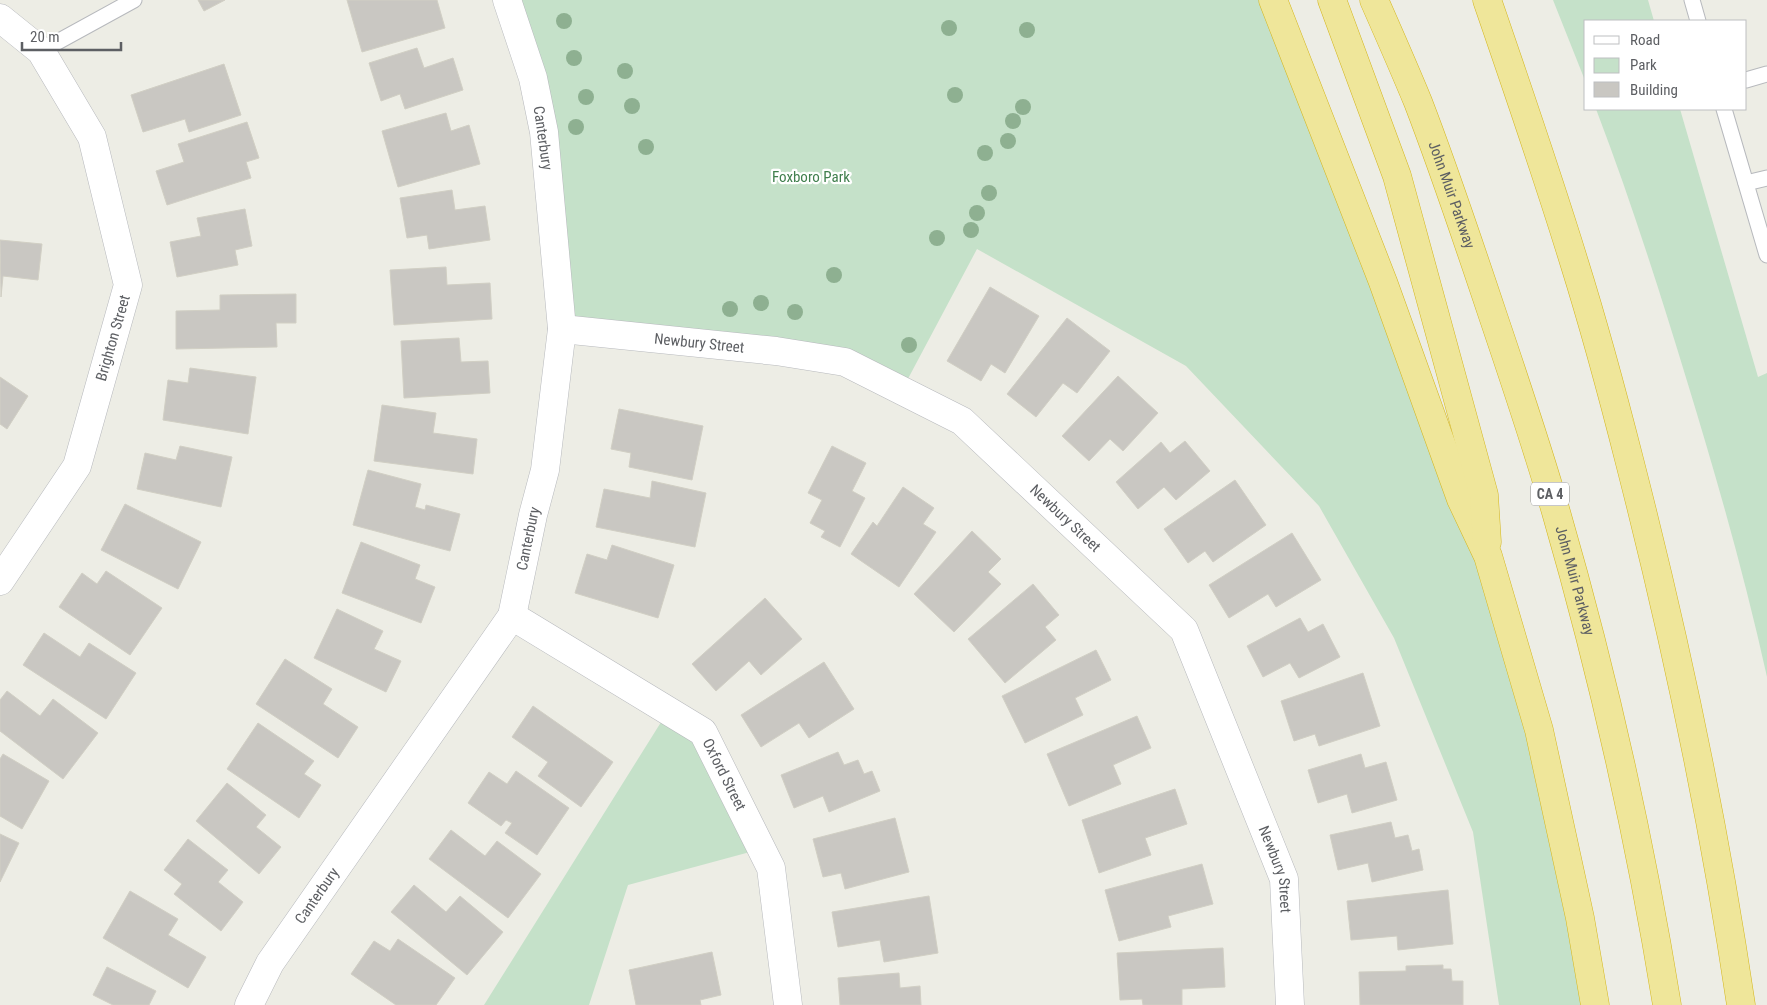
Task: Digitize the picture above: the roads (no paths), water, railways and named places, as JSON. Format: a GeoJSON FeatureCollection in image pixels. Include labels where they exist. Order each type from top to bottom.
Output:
{"type":"FeatureCollection","features":[{"type":"Feature","properties":{"kind":"highway"},"geometry":{"type":"LineString","coordinates":[[1273,0],[1383,282],[1461,499],[1488,556],[1539,730],[1580,918],[1595,1005]]}},
{"type":"Feature","properties":{"kind":"highway"},"geometry":{"type":"LineString","coordinates":[[1332,0],[1397,176],[1484,495],[1488,556]]}},
{"type":"Feature","properties":{"kind":"highway","name":"John Muir Parkway"},"geometry":{"type":"LineString","coordinates":[[1374,0],[1417,101],[1467,238],[1556,511],[1594,650],[1627,791],[1667,1005]]}},
{"type":"Feature","properties":{"kind":"highway"},"geometry":{"type":"LineString","coordinates":[[1487,0],[1532,129],[1575,264],[1614,400],[1649,536],[1681,674],[1709,812],[1741,1005]]}},
{"type":"Feature","properties":{"kind":"street","name":"Canterbury"},"geometry":{"type":"LineString","coordinates":[[249,1005],[270,963],[512,616],[533,515],[545,470],[562,329],[544,132],[533,78],[507,0]]}},
{"type":"Feature","properties":{"kind":"street","name":"Brighton Street"},"geometry":{"type":"LineString","coordinates":[[0,18],[41,51],[92,137],[128,285],[77,466],[0,581]]}},
{"type":"Feature","properties":{"kind":"street","name":"Newbury Street"},"geometry":{"type":"LineString","coordinates":[[562,329],[776,351],[845,362],[962,421],[1184,630],[1284,879],[1290,1005]]}},
{"type":"Feature","properties":{"kind":"street","name":"Oxford Street"},"geometry":{"type":"LineString","coordinates":[[512,616],[704,732],[771,868],[788,1005]]}},
{"type":"Feature","properties":{"kind":"lane"},"geometry":{"type":"LineString","coordinates":[[41,51],[134,0]]}},
{"type":"Feature","properties":{"kind":"lane"},"geometry":{"type":"LineString","coordinates":[[1692,0],[1698,20]]}},
{"type":"Feature","properties":{"kind":"lane"},"geometry":{"type":"LineString","coordinates":[[1747,80],[1767,74]]}},
{"type":"Feature","properties":{"kind":"lane"},"geometry":{"type":"LineString","coordinates":[[1724,110],[1767,255]]}},
{"type":"Feature","properties":{"kind":"lane"},"geometry":{"type":"LineString","coordinates":[[1746,183],[1767,178]]}},
{"type":"Feature","properties":{"kind":"park label","name":"Foxboro Park"},"geometry":{"type":"Point","coordinates":[811,177]}}]}
